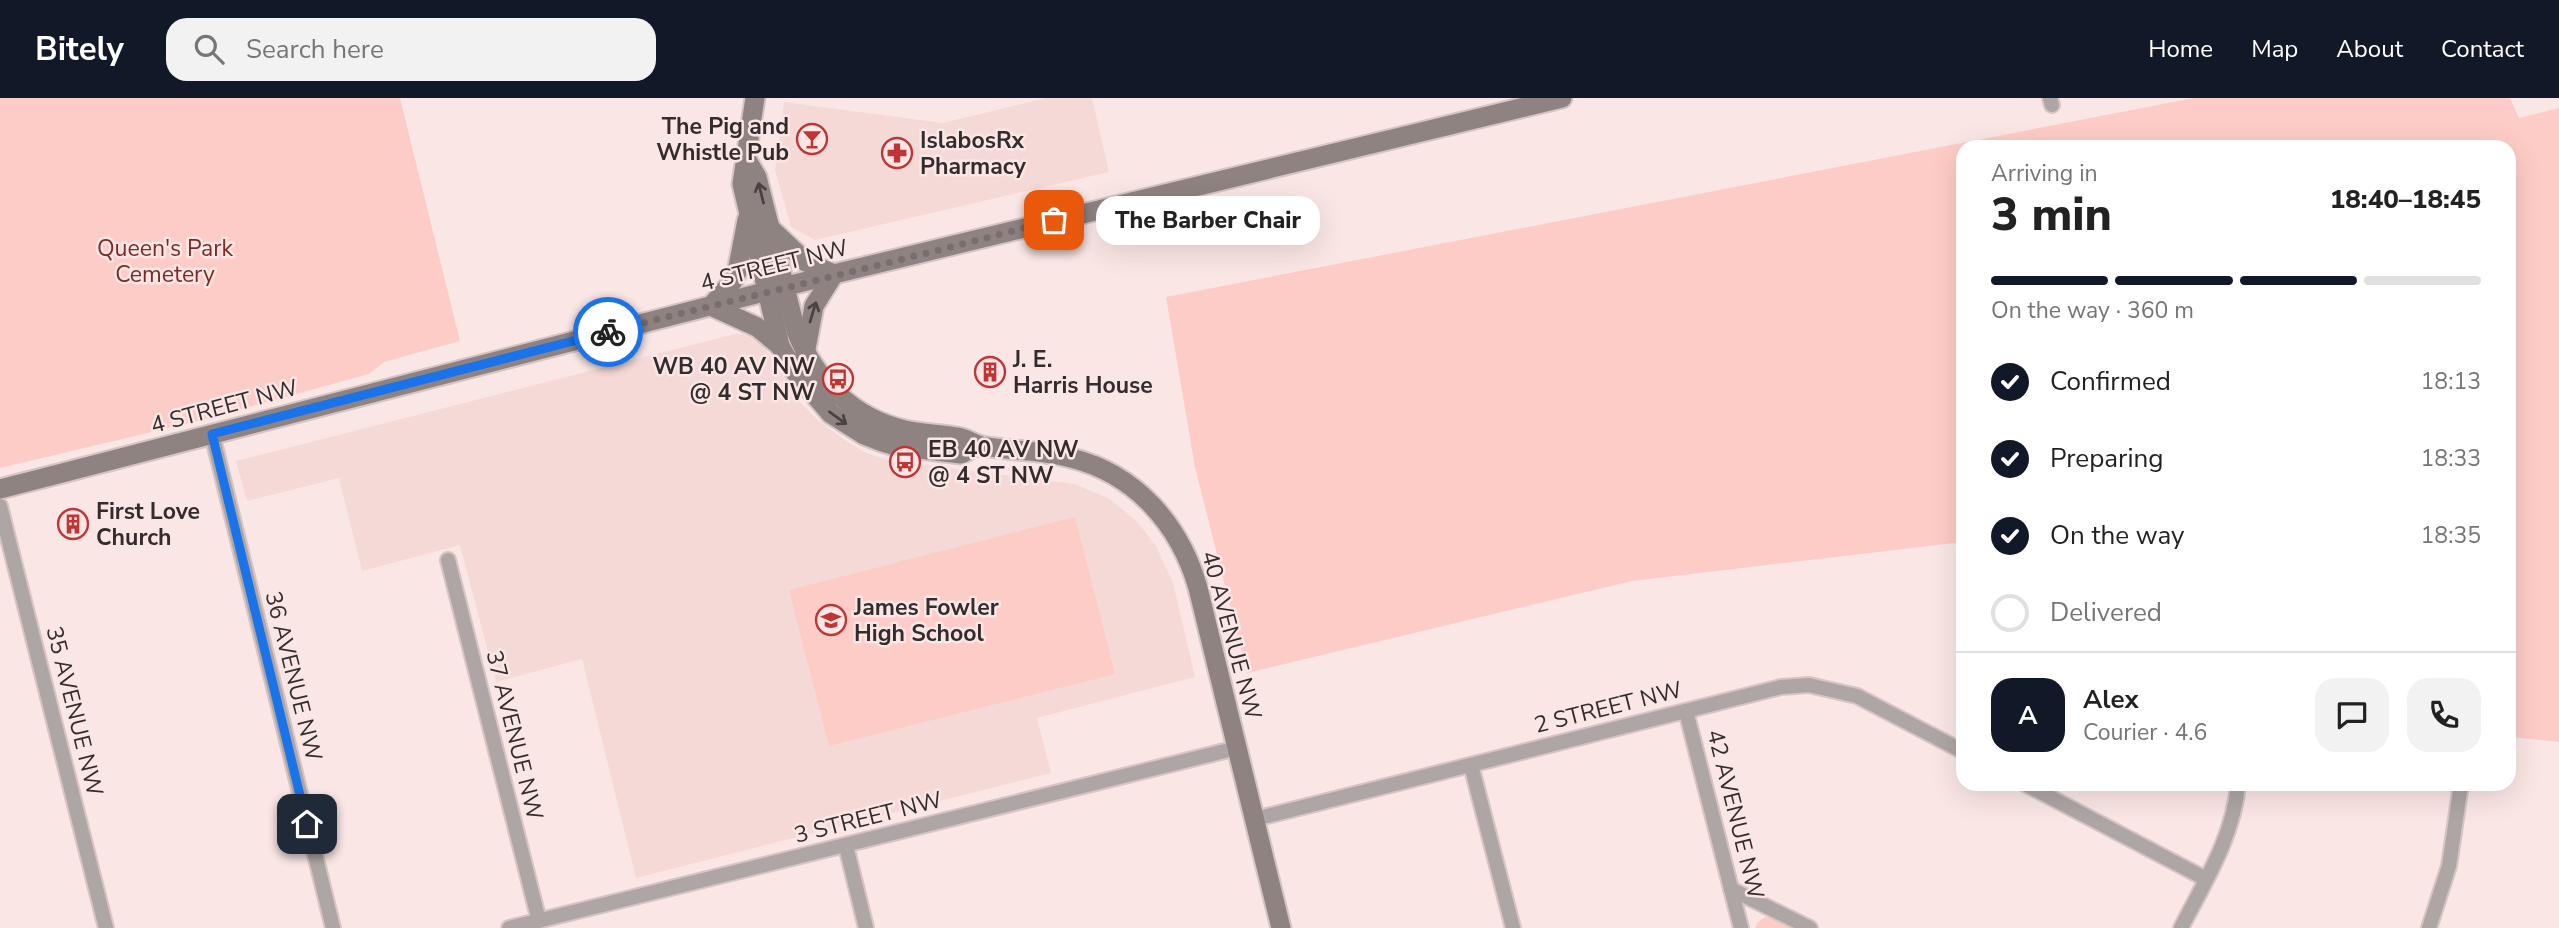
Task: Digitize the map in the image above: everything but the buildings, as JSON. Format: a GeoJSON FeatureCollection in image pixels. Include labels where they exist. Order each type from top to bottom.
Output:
{"type":"FeatureCollection","features":[{"type":"Feature","properties":{"kind":"main road","name":"40 AVENUE NW"},"geometry":{"type":"LineString","coordinates":[[755,98],[742,184],[748,212],[776,289],[805,355],[825,382],[839,396],[873,419],[907,431],[962,437],[978,445],[1057,455],[1086,462],[1133,488],[1163,516],[1193,569],[1282,928]]}},
{"type":"Feature","properties":{"kind":"main road","name":"4 STREET NW"},"geometry":{"type":"LineString","coordinates":[[0,489],[834,274],[1556,99]]}},
{"type":"Feature","properties":{"kind":"main road","name":"40 AVENUE NW"},"geometry":{"type":"LineString","coordinates":[[747,160],[757,177],[770,228],[780,346],[816,400],[831,414],[864,435],[895,446],[961,454],[978,445]]}},
{"type":"Feature","properties":{"kind":"main road"},"geometry":{"type":"LineString","coordinates":[[748,212],[737,272],[733,281],[711,306],[757,327],[780,346]]}},
{"type":"Feature","properties":{"kind":"main road"},"geometry":{"type":"LineString","coordinates":[[770,228],[806,262],[834,274],[814,306],[805,355]]}},
{"type":"Feature","properties":{"kind":"street","name":"36 AVENUE NW"},"geometry":{"type":"LineString","coordinates":[[212,434],[333,928]]}},
{"type":"Feature","properties":{"kind":"street","name":"35 AVENUE NW"},"geometry":{"type":"LineString","coordinates":[[0,506],[106,928]]}},
{"type":"Feature","properties":{"kind":"street","name":"37 AVENUE NW"},"geometry":{"type":"LineString","coordinates":[[448,560],[539,921]]}},
{"type":"Feature","properties":{"kind":"street","name":"2 STREET NW"},"geometry":{"type":"LineString","coordinates":[[1255,818],[1781,687],[1809,685],[1857,696],[1956,748]]}},
{"type":"Feature","properties":{"kind":"street","name":"42 AVENUE NW"},"geometry":{"type":"LineString","coordinates":[[1686,711],[1741,928]]}},
{"type":"Feature","properties":{"kind":"street","name":"3 STREET NW"},"geometry":{"type":"LineString","coordinates":[[509,928],[1237,748]]}},
{"type":"Feature","properties":{"kind":"street"},"geometry":{"type":"LineString","coordinates":[[1471,765],[1513,928]]}},
{"type":"Feature","properties":{"kind":"street"},"geometry":{"type":"LineString","coordinates":[[2038,791],[2206,879]]}},
{"type":"Feature","properties":{"kind":"street"},"geometry":{"type":"LineString","coordinates":[[2180,928],[2230,825],[2237,791]]}},
{"type":"Feature","properties":{"kind":"street"},"geometry":{"type":"LineString","coordinates":[[2429,928],[2449,866],[2460,791]]}},
{"type":"Feature","properties":{"kind":"street"},"geometry":{"type":"LineString","coordinates":[[845,846],[866,928]]}},
{"type":"Feature","properties":{"kind":"street"},"geometry":{"type":"LineString","coordinates":[[1731,889],[1810,928]]}},
{"type":"Feature","properties":{"kind":"shaded area"},"geometry":{"type":"Polygon","coordinates":[[[1046,98],[1092,98],[1109,172],[815,240],[791,227],[775,170],[784,102],[943,123],[1046,98]]]}},
{"type":"Feature","properties":{"kind":"shaded area","name":"James Fowler High School"},"geometry":{"type":"Polygon","coordinates":[[[735,334],[753,338],[765,348],[800,402],[817,419],[866,453],[887,460],[1075,484],[1110,499],[1138,523],[1156,546],[1173,583],[1195,677],[1037,718],[1051,773],[636,878],[582,659],[496,682],[460,545],[362,571],[339,478],[247,501],[236,461],[735,334]]]}},
{"type":"Feature","properties":{"kind":"green space","name":"Queen's Park Cemetery"},"geometry":{"type":"Polygon","coordinates":[[[0,98],[400,98],[460,341],[384,362],[369,374],[190,423],[0,468],[0,98]]]}},
{"type":"Feature","properties":{"kind":"green space"},"geometry":{"type":"Polygon","coordinates":[[[2194,98],[2510,98],[2519,118],[2559,108],[2559,742],[2516,738],[2516,140],[1977,140],[2194,98]]]}},
{"type":"Feature","properties":{"kind":"green space"},"geometry":{"type":"Polygon","coordinates":[[[1956,144],[1956,543],[1632,581],[1247,673],[1195,467],[1166,297],[1956,144]]]}},
{"type":"Feature","properties":{"kind":"green space"},"geometry":{"type":"Polygon","coordinates":[[[1075,517],[1115,674],[829,746],[789,590],[1075,517]]]}},
{"type":"Feature","properties":{"kind":"green space"},"geometry":{"type":"Polygon","coordinates":[[[1765,917],[1773,918],[1793,928],[1755,928],[1765,917]]]}},
{"type":"Feature","properties":{"kind":"way so far"},"geometry":{"type":"LineString","coordinates":[[608,332],[1054,220]]}},
{"type":"Feature","properties":{"kind":"place","name":"The Pig and Whistle Pub"},"geometry":{"type":"Point","coordinates":[812,139]}},
{"type":"Feature","properties":{"kind":"place","name":"IslabosRx Pharmacy"},"geometry":{"type":"Point","coordinates":[897,153]}},
{"type":"Feature","properties":{"kind":"place","name":"The Barber Chair"},"geometry":{"type":"Point","coordinates":[1054,220]}},
{"type":"Feature","properties":{"kind":"place","name":"J. E. Harris House"},"geometry":{"type":"Point","coordinates":[990,372]}},
{"type":"Feature","properties":{"kind":"place","name":"WB 40 AV NW @ 4 ST NW"},"geometry":{"type":"Point","coordinates":[838,379]}},
{"type":"Feature","properties":{"kind":"place","name":"EB 40 AV NW @ 4 ST NW"},"geometry":{"type":"Point","coordinates":[905,462]}},
{"type":"Feature","properties":{"kind":"place","name":"First Love Church"},"geometry":{"type":"Point","coordinates":[73,524]}},
{"type":"Feature","properties":{"kind":"place","name":"James Fowler High School"},"geometry":{"type":"Point","coordinates":[831,620]}},
{"type":"Feature","properties":{"kind":"route"},"geometry":{"type":"LineString","coordinates":[[307,824],[212,434],[608,332]]}}]}
